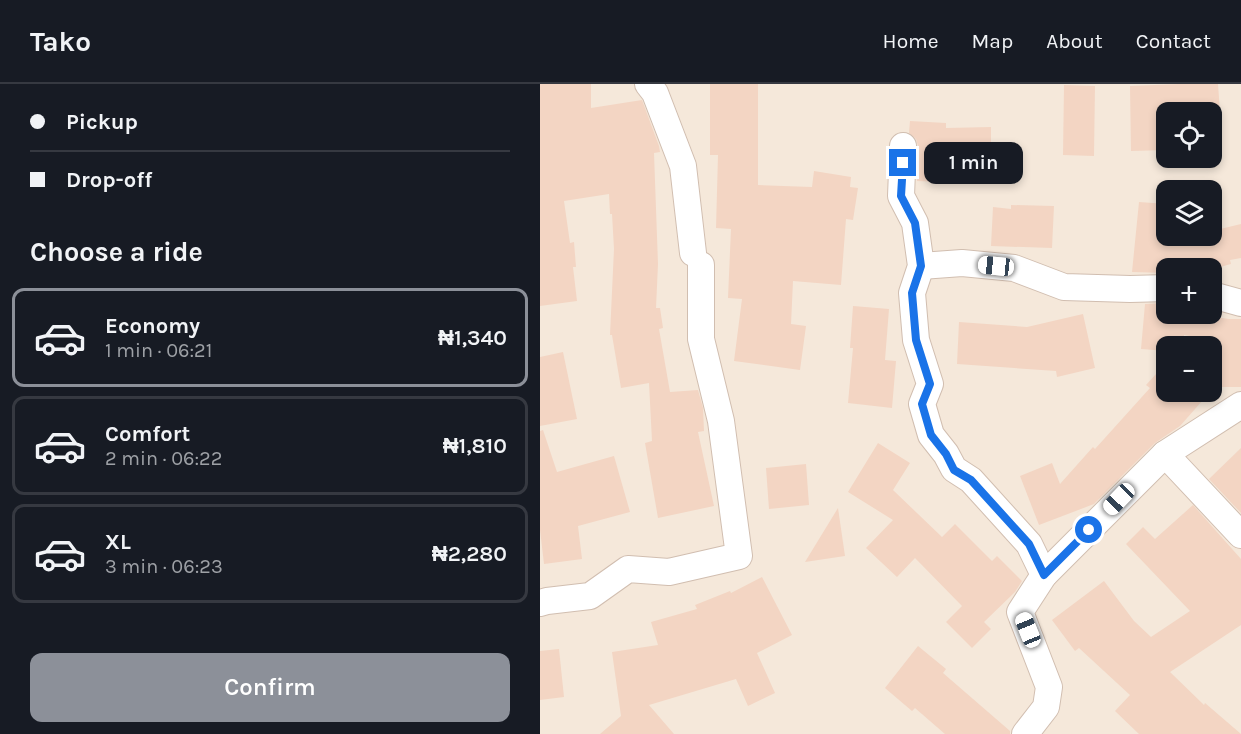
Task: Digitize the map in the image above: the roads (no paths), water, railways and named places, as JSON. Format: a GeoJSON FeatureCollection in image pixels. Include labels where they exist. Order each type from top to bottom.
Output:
{"type":"FeatureCollection","features":[{"type":"Feature","properties":{"kind":"street"},"geometry":{"type":"LineString","coordinates":[[540,603],[590,596],[628,569],[669,572],[739,556],[720,422],[701,339],[697,259],[683,166],[655,93],[648,84]]}},
{"type":"Feature","properties":{"kind":"street"},"geometry":{"type":"LineString","coordinates":[[903,146],[901,196],[915,223],[921,266],[912,293],[916,340],[930,384],[922,404],[931,435],[946,454],[954,470],[971,480],[1029,544],[1044,575]]}},
{"type":"Feature","properties":{"kind":"street"},"geometry":{"type":"LineString","coordinates":[[921,266],[962,263],[1014,268],[1064,287],[1156,288]]}},
{"type":"Feature","properties":{"kind":"street"},"geometry":{"type":"LineString","coordinates":[[1222,298],[1241,303]]}},
{"type":"Feature","properties":{"kind":"street"},"geometry":{"type":"LineString","coordinates":[[1025,734],[1046,707],[1049,687],[1020,612],[1044,575],[1165,454],[1241,405]]}},
{"type":"Feature","properties":{"kind":"street"},"geometry":{"type":"LineString","coordinates":[[1165,454],[1241,535]]}}]}
